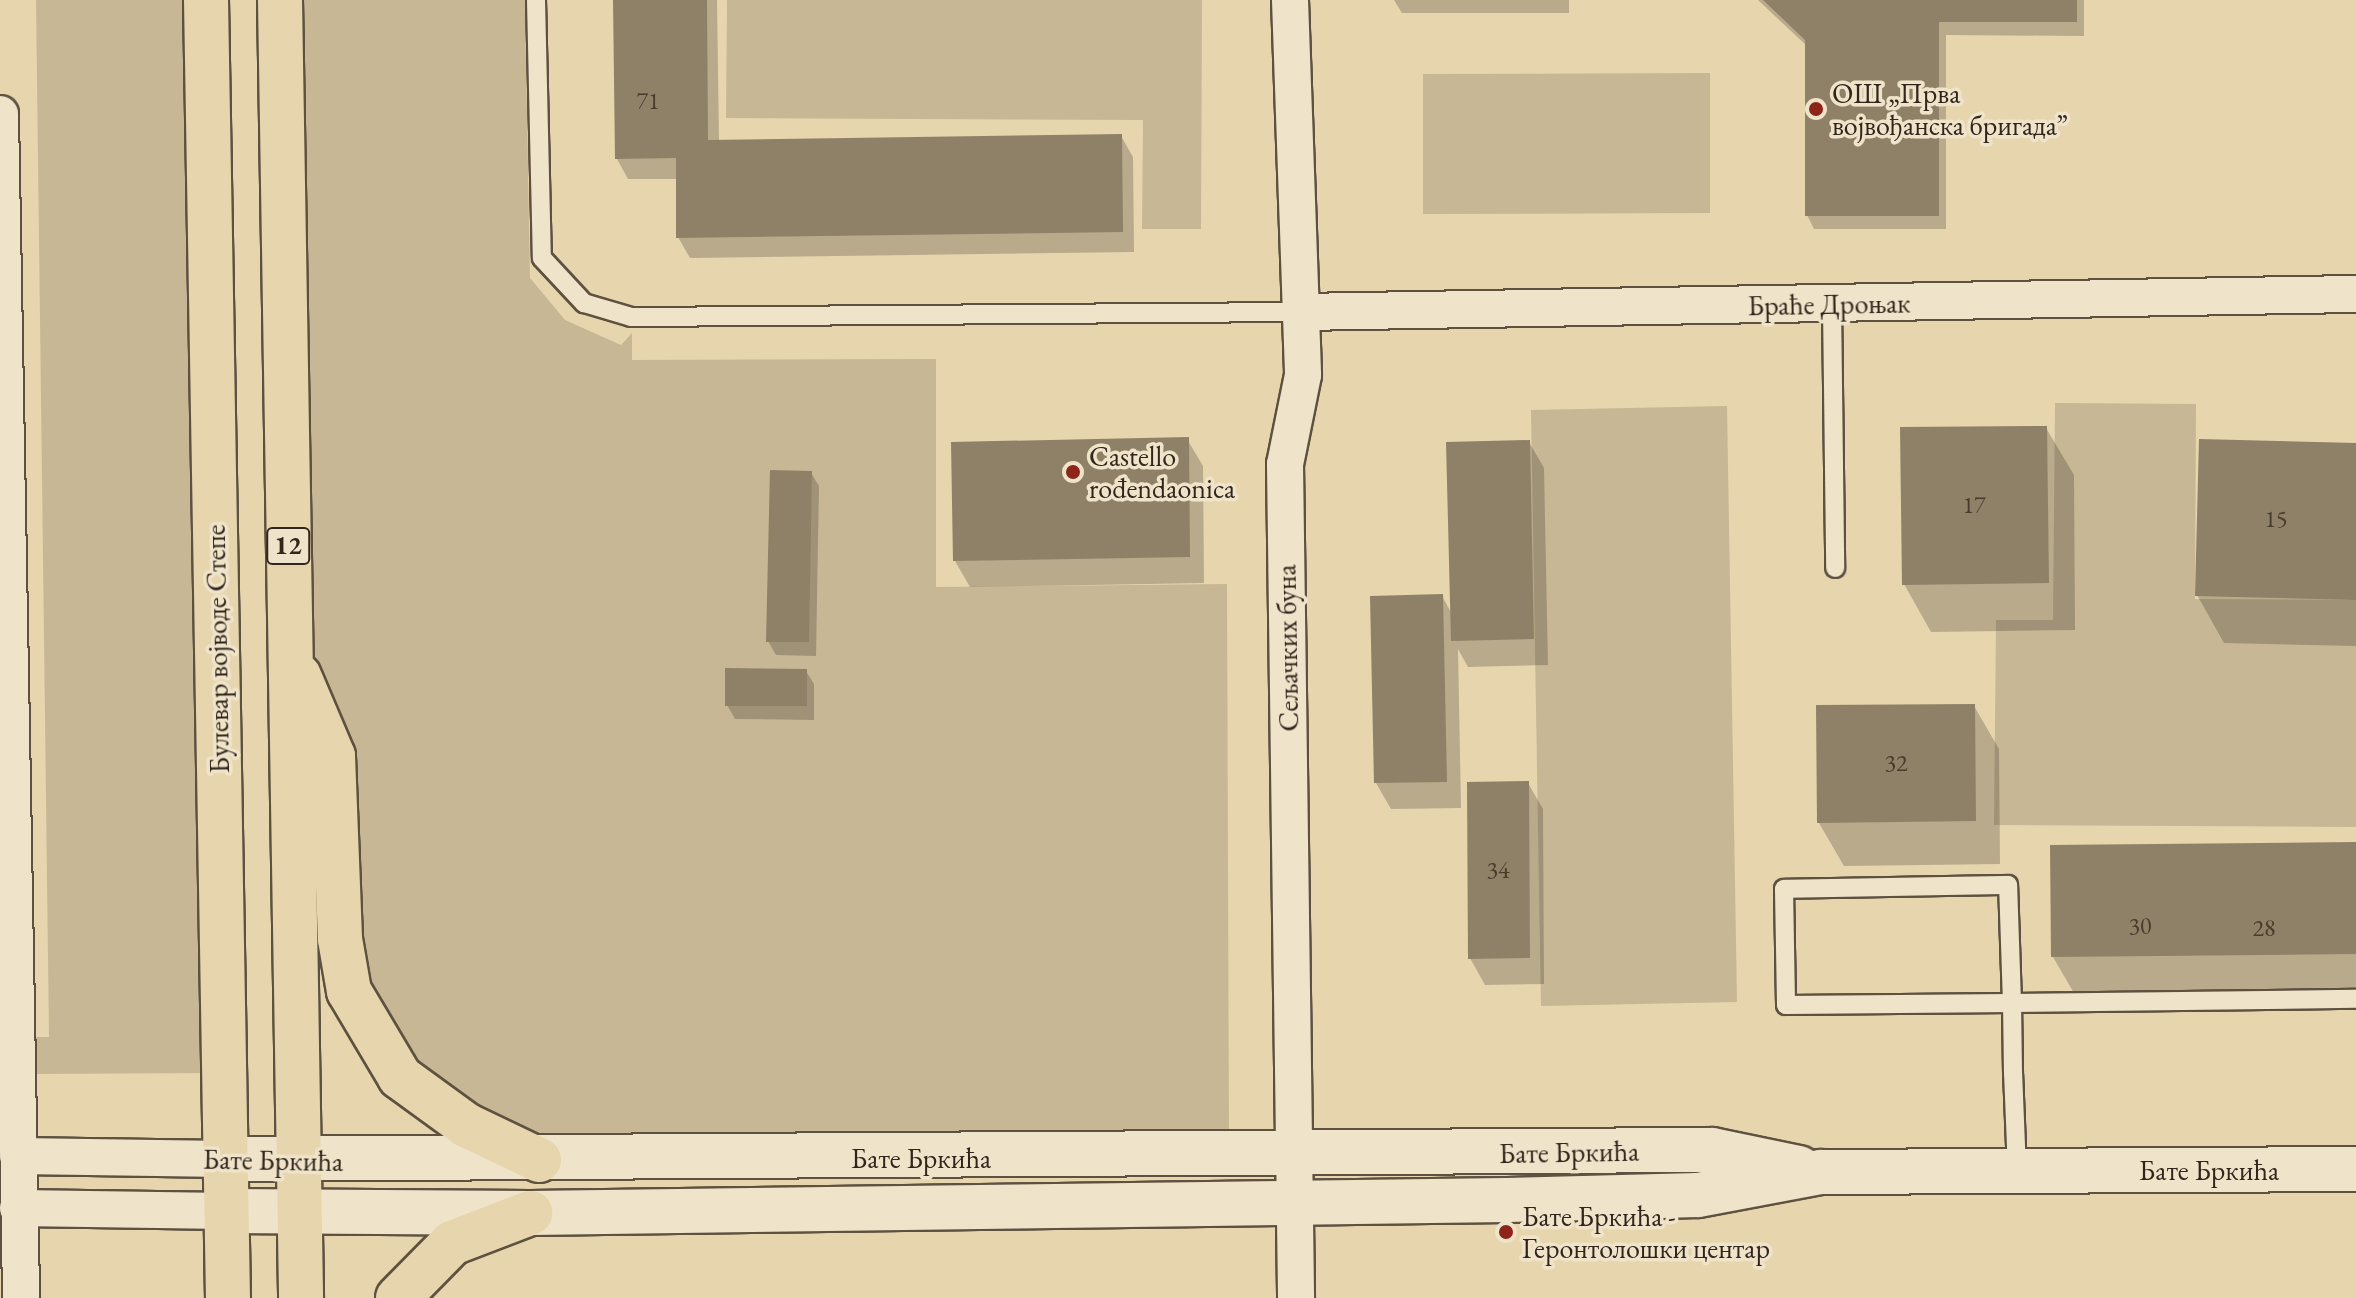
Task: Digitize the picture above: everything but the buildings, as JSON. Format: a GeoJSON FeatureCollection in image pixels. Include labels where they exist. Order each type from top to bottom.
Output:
{"type":"FeatureCollection","features":[{"type":"Feature","properties":{"kind":"main road","name":"Булевар војводе Степе"},"geometry":{"type":"LineString","coordinates":[[206,0],[228,1298]]}},
{"type":"Feature","properties":{"kind":"main road","name":"12"},"geometry":{"type":"LineString","coordinates":[[280,0],[301,1298]]}},
{"type":"Feature","properties":{"kind":"main road"},"geometry":{"type":"LineString","coordinates":[[290,656],[333,756],[340,939],[349,991],[360,1014],[400,1077],[466,1125],[539,1160]]}},
{"type":"Feature","properties":{"kind":"main road"},"geometry":{"type":"LineString","coordinates":[[398,1298],[452,1243],[530,1213]]}},
{"type":"Feature","properties":{"kind":"street","name":"Сељачких буна"},"geometry":{"type":"LineString","coordinates":[[1290,0],[1303,375],[1285,464],[1296,1298]]}},
{"type":"Feature","properties":{"kind":"street"},"geometry":{"type":"LineString","coordinates":[[0,114],[9,1205],[21,1298]]}},
{"type":"Feature","properties":{"kind":"street","name":"Браће Дроњак"},"geometry":{"type":"LineString","coordinates":[[1301,312],[2356,294]]}},
{"type":"Feature","properties":{"kind":"street","name":"Бате Бркића"},"geometry":{"type":"LineString","coordinates":[[9,1160],[539,1160],[1712,1150],[1821,1172]]}},
{"type":"Feature","properties":{"kind":"street","name":"Бате Бркића"},"geometry":{"type":"LineString","coordinates":[[9,1205],[227,1211],[530,1213],[1295,1202],[1698,1195],[1821,1172],[2356,1169]]}},
{"type":"Feature","properties":{"kind":"lane"},"geometry":{"type":"LineString","coordinates":[[536,0],[542,258],[584,303],[631,317],[1301,312]]}},
{"type":"Feature","properties":{"kind":"lane"},"geometry":{"type":"LineString","coordinates":[[1832,304],[1835,568]]}},
{"type":"Feature","properties":{"kind":"lane"},"geometry":{"type":"LineString","coordinates":[[2017,1171],[2012,1003],[2008,885],[1784,889],[1786,1005],[2012,1003],[2356,999]]}},
{"type":"Feature","properties":{"kind":"shaded area"},"geometry":{"type":"Polygon","coordinates":[[[36,0],[195,0],[214,1073],[29,1074],[28,1037],[49,1037],[36,0]]]}},
{"type":"Feature","properties":{"kind":"shaded area"},"geometry":{"type":"Polygon","coordinates":[[[295,0],[525,0],[530,278],[565,320],[621,345],[632,333],[632,360],[936,359],[936,587],[1227,584],[1229,1145],[541,1148],[424,1073],[385,1024],[363,965],[304,646],[295,0]]]}},
{"type":"Feature","properties":{"kind":"shaded area"},"geometry":{"type":"Polygon","coordinates":[[[727,0],[1202,0],[1201,229],[1142,229],[1143,120],[726,118],[727,0]]]}},
{"type":"Feature","properties":{"kind":"shaded area"},"geometry":{"type":"Polygon","coordinates":[[[1710,73],[1710,213],[1423,214],[1423,74],[1710,73]]]}},
{"type":"Feature","properties":{"kind":"shaded area"},"geometry":{"type":"Polygon","coordinates":[[[2055,403],[2196,404],[2195,599],[2356,600],[2356,827],[1994,825],[1996,620],[2053,620],[2055,403]]]}},
{"type":"Feature","properties":{"kind":"shaded area"},"geometry":{"type":"Polygon","coordinates":[[[1727,406],[1737,1002],[1541,1006],[1531,410],[1727,406]]]}},
{"type":"Feature","properties":{"kind":"place","name":"ОШ „Прва војвођанска бригада”"},"geometry":{"type":"Point","coordinates":[1816,109]}},
{"type":"Feature","properties":{"kind":"place","name":"Castello rođendaonica"},"geometry":{"type":"Point","coordinates":[1073,472]}},
{"type":"Feature","properties":{"kind":"place","name":"Бате Бркића - Геронтолошки центар"},"geometry":{"type":"Point","coordinates":[1506,1232]}}]}
